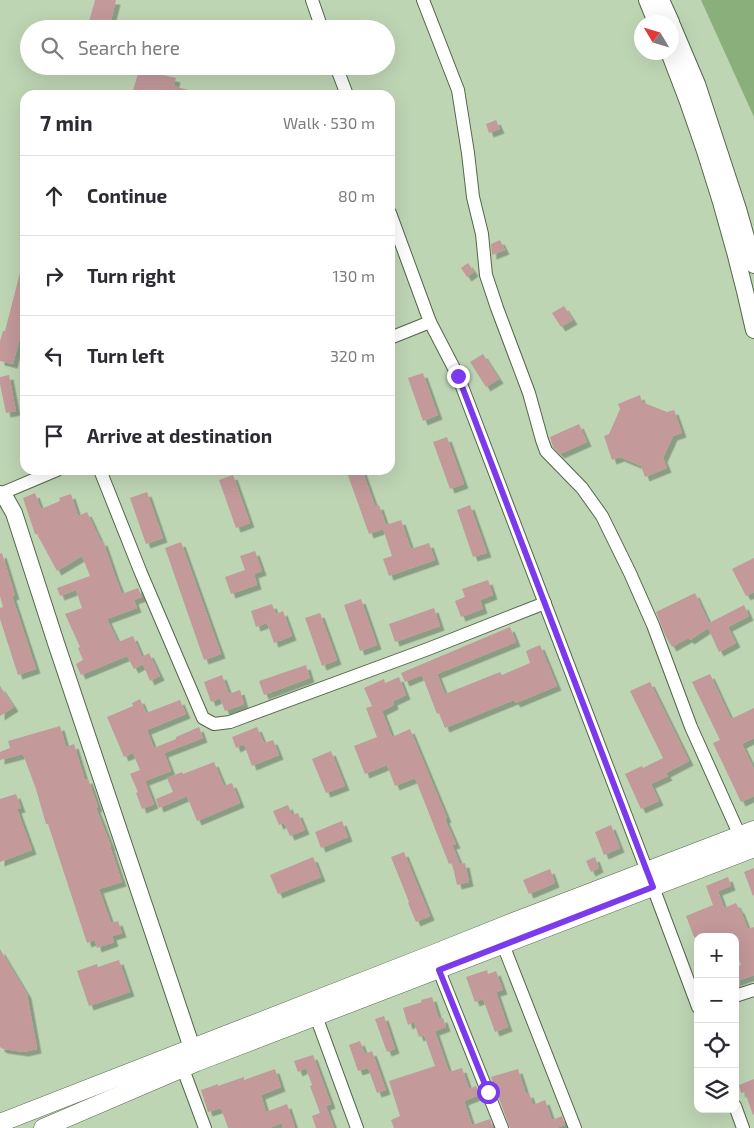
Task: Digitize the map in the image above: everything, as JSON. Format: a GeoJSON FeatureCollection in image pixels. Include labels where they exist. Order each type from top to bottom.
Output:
{"type":"FeatureCollection","features":[{"type":"Feature","properties":{"kind":"main road"},"geometry":{"type":"LineString","coordinates":[[500,936],[524,936],[747,833]]}},
{"type":"Feature","properties":{"kind":"main road"},"geometry":{"type":"LineString","coordinates":[[42,1128],[66,1124],[191,1060],[313,1009],[500,936],[518,920],[754,848]]}},
{"type":"Feature","properties":{"kind":"main road"},"geometry":{"type":"LineString","coordinates":[[0,1124],[57,1100],[191,1060]]}},
{"type":"Feature","properties":{"kind":"street"},"geometry":{"type":"LineString","coordinates":[[312,0],[319,20]]}},
{"type":"Feature","properties":{"kind":"street"},"geometry":{"type":"LineString","coordinates":[[422,0],[458,90],[473,197],[482,234],[486,275],[496,308],[529,393],[546,451],[582,488],[602,516],[653,625],[691,727],[747,833]]}},
{"type":"Feature","properties":{"kind":"street"},"geometry":{"type":"LineString","coordinates":[[647,0],[653,15]]}},
{"type":"Feature","properties":{"kind":"street"},"geometry":{"type":"LineString","coordinates":[[661,0],[667,15]]}},
{"type":"Feature","properties":{"kind":"street"},"geometry":{"type":"LineString","coordinates":[[679,42],[697,84],[738,209],[754,265]]}},
{"type":"Feature","properties":{"kind":"street"},"geometry":{"type":"LineString","coordinates":[[672,60],[714,176],[734,246],[754,330]]}},
{"type":"Feature","properties":{"kind":"street"},"geometry":{"type":"LineString","coordinates":[[339,75],[345,90]]}},
{"type":"Feature","properties":{"kind":"street"},"geometry":{"type":"LineString","coordinates":[[395,227],[430,322],[458,376],[694,996]]}},
{"type":"Feature","properties":{"kind":"street"},"geometry":{"type":"LineString","coordinates":[[395,336],[430,322]]}},
{"type":"Feature","properties":{"kind":"street"},"geometry":{"type":"LineString","coordinates":[[44,475],[0,494],[6,499],[14,513],[63,662],[191,1060],[205,1128]]}},
{"type":"Feature","properties":{"kind":"street"},"geometry":{"type":"LineString","coordinates":[[102,475],[140,573],[203,718],[214,724],[230,722],[428,649],[545,603]]}},
{"type":"Feature","properties":{"kind":"street"},"geometry":{"type":"LineString","coordinates":[[518,920],[524,936]]}},
{"type":"Feature","properties":{"kind":"street"},"geometry":{"type":"LineString","coordinates":[[500,936],[576,1128]]}},
{"type":"Feature","properties":{"kind":"street"},"geometry":{"type":"LineString","coordinates":[[436,962],[502,1128]]}},
{"type":"Feature","properties":{"kind":"street"},"geometry":{"type":"LineString","coordinates":[[739,995],[754,990]]}},
{"type":"Feature","properties":{"kind":"street"},"geometry":{"type":"LineString","coordinates":[[313,1009],[357,1128]]}},
{"type":"Feature","properties":{"kind":"street"},"geometry":{"type":"LineString","coordinates":[[57,1100],[66,1124]]}},
{"type":"Feature","properties":{"kind":"street"},"geometry":{"type":"LineString","coordinates":[[738,1113],[744,1128]]}},
{"type":"Feature","properties":{"kind":"green space"},"geometry":{"type":"Polygon","coordinates":[[[701,0],[754,0],[754,117],[701,0]]]}},
{"type":"Feature","properties":{"kind":"building"},"geometry":{"type":"Polygon","coordinates":[[[95,0],[116,0],[111,20],[89,20],[95,0]]]}},
{"type":"Feature","properties":{"kind":"building"},"geometry":{"type":"Polygon","coordinates":[[[137,75],[163,75],[176,78],[174,86],[188,90],[133,90],[137,75]]]}},
{"type":"Feature","properties":{"kind":"building"},"geometry":{"type":"Polygon","coordinates":[[[496,120],[500,129],[489,133],[486,124],[496,120]]]}},
{"type":"Feature","properties":{"kind":"building"},"geometry":{"type":"Polygon","coordinates":[[[500,240],[505,250],[492,255],[491,244],[500,240]]]}},
{"type":"Feature","properties":{"kind":"building"},"geometry":{"type":"Polygon","coordinates":[[[468,263],[474,272],[467,277],[461,268],[468,263]]]}},
{"type":"Feature","properties":{"kind":"building"},"geometry":{"type":"Polygon","coordinates":[[[20,273],[20,337],[13,364],[0,361],[0,341],[3,331],[5,331],[20,273]]]}},
{"type":"Feature","properties":{"kind":"building"},"geometry":{"type":"Polygon","coordinates":[[[564,306],[573,320],[561,327],[552,313],[564,306]]]}},
{"type":"Feature","properties":{"kind":"building"},"geometry":{"type":"Polygon","coordinates":[[[483,354],[499,379],[486,387],[470,362],[483,354]]]}},
{"type":"Feature","properties":{"kind":"building"},"geometry":{"type":"Polygon","coordinates":[[[423,373],[438,415],[423,421],[408,378],[423,373]]]}},
{"type":"Feature","properties":{"kind":"building"},"geometry":{"type":"Polygon","coordinates":[[[9,375],[16,411],[6,413],[0,377],[9,375]]]}},
{"type":"Feature","properties":{"kind":"building"},"geometry":{"type":"Polygon","coordinates":[[[640,395],[642,402],[667,412],[674,410],[682,433],[673,436],[663,458],[667,468],[645,477],[641,466],[620,457],[612,460],[604,436],[609,434],[620,409],[618,404],[640,395]]]}},
{"type":"Feature","properties":{"kind":"building"},"geometry":{"type":"Polygon","coordinates":[[[579,424],[587,442],[560,454],[553,447],[550,437],[579,424]]]}},
{"type":"Feature","properties":{"kind":"building"},"geometry":{"type":"Polygon","coordinates":[[[447,437],[464,484],[450,489],[433,442],[447,437]]]}},
{"type":"Feature","properties":{"kind":"building"},"geometry":{"type":"Polygon","coordinates":[[[233,475],[250,523],[236,528],[219,480],[233,475]]]}},
{"type":"Feature","properties":{"kind":"building"},"geometry":{"type":"Polygon","coordinates":[[[348,475],[364,475],[375,506],[379,505],[386,525],[401,520],[411,549],[429,543],[435,560],[389,576],[383,559],[392,556],[383,529],[369,534],[348,475]]]}},
{"type":"Feature","properties":{"kind":"building"},"geometry":{"type":"Polygon","coordinates":[[[147,492],[163,538],[146,544],[130,498],[147,492]]]}},
{"type":"Feature","properties":{"kind":"building"},"geometry":{"type":"Polygon","coordinates":[[[35,493],[41,509],[60,501],[59,498],[71,494],[78,516],[87,512],[101,542],[103,541],[122,594],[138,588],[142,597],[134,600],[137,608],[107,619],[118,642],[133,636],[142,657],[149,653],[160,676],[150,681],[143,664],[134,669],[127,656],[81,675],[76,664],[83,660],[78,648],[80,647],[65,614],[82,608],[76,590],[60,596],[57,588],[90,576],[82,556],[57,571],[37,534],[35,534],[23,498],[35,493]]]}},
{"type":"Feature","properties":{"kind":"building"},"geometry":{"type":"Polygon","coordinates":[[[470,505],[487,553],[473,557],[457,510],[470,505]]]}},
{"type":"Feature","properties":{"kind":"building"},"geometry":{"type":"Polygon","coordinates":[[[181,542],[221,654],[204,660],[165,548],[181,542]]]}},
{"type":"Feature","properties":{"kind":"building"},"geometry":{"type":"Polygon","coordinates":[[[255,551],[262,571],[254,574],[257,585],[231,594],[225,577],[245,570],[240,556],[255,551]]]}},
{"type":"Feature","properties":{"kind":"building"},"geometry":{"type":"Polygon","coordinates":[[[2,553],[15,595],[12,596],[36,669],[18,675],[0,619],[0,608],[3,607],[0,596],[0,554],[2,553]]]}},
{"type":"Feature","properties":{"kind":"building"},"geometry":{"type":"Polygon","coordinates":[[[754,558],[754,592],[746,596],[732,569],[754,558]]]}},
{"type":"Feature","properties":{"kind":"building"},"geometry":{"type":"Polygon","coordinates":[[[488,580],[493,595],[480,600],[483,609],[461,617],[455,601],[465,597],[462,589],[488,580]]]}},
{"type":"Feature","properties":{"kind":"building"},"geometry":{"type":"Polygon","coordinates":[[[695,593],[709,623],[744,605],[749,616],[728,627],[736,643],[719,652],[708,628],[690,640],[688,638],[672,647],[656,612],[695,593]]]}},
{"type":"Feature","properties":{"kind":"building"},"geometry":{"type":"Polygon","coordinates":[[[361,599],[377,645],[360,651],[344,605],[361,599]]]}},
{"type":"Feature","properties":{"kind":"building"},"geometry":{"type":"Polygon","coordinates":[[[272,604],[276,614],[283,611],[292,636],[274,643],[267,623],[256,627],[251,611],[272,604]]]}},
{"type":"Feature","properties":{"kind":"building"},"geometry":{"type":"Polygon","coordinates":[[[434,608],[440,626],[395,642],[389,624],[434,608]]]}},
{"type":"Feature","properties":{"kind":"building"},"geometry":{"type":"Polygon","coordinates":[[[320,613],[337,660],[322,666],[305,618],[320,613]]]}},
{"type":"Feature","properties":{"kind":"building"},"geometry":{"type":"Polygon","coordinates":[[[510,627],[516,642],[437,674],[445,694],[500,672],[502,675],[530,663],[526,651],[540,645],[557,686],[516,703],[514,700],[445,728],[439,713],[437,714],[422,675],[405,682],[401,673],[510,627]]]}},
{"type":"Feature","properties":{"kind":"building"},"geometry":{"type":"Polygon","coordinates":[[[306,665],[310,678],[264,695],[259,681],[306,665]]]}},
{"type":"Feature","properties":{"kind":"building"},"geometry":{"type":"Polygon","coordinates":[[[710,674],[731,719],[754,708],[754,738],[742,744],[754,769],[754,796],[741,802],[713,743],[720,740],[692,682],[710,674]]]}},
{"type":"Feature","properties":{"kind":"building"},"geometry":{"type":"Polygon","coordinates":[[[222,675],[229,694],[240,690],[244,704],[225,711],[220,698],[211,702],[204,682],[222,675]]]}},
{"type":"Feature","properties":{"kind":"building"},"geometry":{"type":"Polygon","coordinates":[[[399,677],[406,695],[393,701],[394,705],[382,711],[392,737],[410,729],[447,818],[445,819],[456,844],[452,845],[460,864],[465,863],[469,882],[457,885],[452,863],[449,864],[415,778],[395,786],[387,765],[365,774],[354,746],[377,737],[366,708],[372,706],[364,688],[384,679],[385,683],[399,677]]]}},
{"type":"Feature","properties":{"kind":"building"},"geometry":{"type":"Polygon","coordinates":[[[650,682],[689,761],[666,773],[668,776],[651,784],[659,801],[641,809],[625,774],[663,758],[630,691],[650,682]]]}},
{"type":"Feature","properties":{"kind":"building"},"geometry":{"type":"Polygon","coordinates":[[[0,686],[14,707],[0,716],[0,686]]]}},
{"type":"Feature","properties":{"kind":"building"},"geometry":{"type":"Polygon","coordinates":[[[140,699],[146,713],[180,700],[186,714],[147,730],[154,748],[199,727],[203,738],[164,753],[171,771],[145,781],[154,804],[142,809],[136,793],[138,792],[130,774],[140,770],[133,753],[124,757],[107,717],[133,706],[132,703],[140,699]]]}},
{"type":"Feature","properties":{"kind":"building"},"geometry":{"type":"Polygon","coordinates":[[[60,726],[66,747],[74,744],[85,780],[88,779],[122,882],[99,889],[111,923],[118,921],[122,933],[112,936],[114,942],[97,948],[95,940],[87,943],[23,754],[0,760],[0,752],[10,748],[8,741],[60,726]]]}},
{"type":"Feature","properties":{"kind":"building"},"geometry":{"type":"Polygon","coordinates":[[[257,727],[264,743],[273,740],[279,755],[252,766],[244,744],[236,748],[232,737],[257,727]]]}},
{"type":"Feature","properties":{"kind":"building"},"geometry":{"type":"Polygon","coordinates":[[[331,751],[345,786],[326,793],[312,759],[331,751]]]}},
{"type":"Feature","properties":{"kind":"building"},"geometry":{"type":"Polygon","coordinates":[[[214,762],[224,786],[232,783],[240,803],[197,821],[187,796],[159,808],[156,799],[173,792],[167,778],[214,762]]]}},
{"type":"Feature","properties":{"kind":"building"},"geometry":{"type":"Polygon","coordinates":[[[16,794],[21,808],[17,809],[32,850],[0,862],[0,799],[16,794]]]}},
{"type":"Feature","properties":{"kind":"building"},"geometry":{"type":"Polygon","coordinates":[[[288,805],[292,815],[298,813],[305,830],[290,836],[284,823],[279,825],[273,811],[288,805]]]}},
{"type":"Feature","properties":{"kind":"building"},"geometry":{"type":"Polygon","coordinates":[[[342,821],[348,837],[321,848],[315,832],[342,821]]]}},
{"type":"Feature","properties":{"kind":"building"},"geometry":{"type":"Polygon","coordinates":[[[611,825],[620,848],[604,855],[595,832],[611,825]]]}},
{"type":"Feature","properties":{"kind":"building"},"geometry":{"type":"Polygon","coordinates":[[[404,852],[430,916],[416,922],[391,857],[404,852]]]}},
{"type":"Feature","properties":{"kind":"building"},"geometry":{"type":"Polygon","coordinates":[[[313,857],[321,877],[278,894],[270,875],[313,857]]]}},
{"type":"Feature","properties":{"kind":"building"},"geometry":{"type":"Polygon","coordinates":[[[595,857],[599,868],[591,872],[586,861],[595,857]]]}},
{"type":"Feature","properties":{"kind":"building"},"geometry":{"type":"Polygon","coordinates":[[[754,868],[754,895],[753,896],[744,872],[754,868]]]}},
{"type":"Feature","properties":{"kind":"building"},"geometry":{"type":"Polygon","coordinates":[[[550,869],[555,883],[529,894],[523,880],[550,869]]]}},
{"type":"Feature","properties":{"kind":"building"},"geometry":{"type":"Polygon","coordinates":[[[728,877],[731,886],[718,891],[724,908],[736,903],[748,929],[754,927],[754,975],[739,981],[739,966],[741,965],[739,960],[739,933],[694,933],[694,937],[686,916],[713,905],[706,886],[728,877]]]}},
{"type":"Feature","properties":{"kind":"building"},"geometry":{"type":"Polygon","coordinates":[[[0,949],[27,994],[37,1049],[24,1052],[0,1047],[0,949]]]}},
{"type":"Feature","properties":{"kind":"building"},"geometry":{"type":"Polygon","coordinates":[[[119,960],[130,992],[89,1006],[77,971],[97,964],[98,967],[119,960]]]}},
{"type":"Feature","properties":{"kind":"building"},"geometry":{"type":"Polygon","coordinates":[[[487,970],[488,974],[496,971],[503,990],[496,992],[508,1027],[495,1032],[483,999],[475,1002],[466,977],[487,970]]]}},
{"type":"Feature","properties":{"kind":"building"},"geometry":{"type":"Polygon","coordinates":[[[432,997],[439,1019],[443,1018],[446,1027],[435,1031],[449,1072],[462,1068],[469,1089],[476,1086],[479,1095],[464,1101],[472,1125],[490,1119],[493,1128],[394,1128],[391,1120],[400,1116],[389,1081],[435,1066],[424,1035],[419,1037],[414,1022],[408,1025],[403,1008],[432,997]]]}},
{"type":"Feature","properties":{"kind":"building"},"geometry":{"type":"Polygon","coordinates":[[[384,1016],[395,1049],[387,1052],[375,1019],[384,1016]]]}},
{"type":"Feature","properties":{"kind":"building"},"geometry":{"type":"Polygon","coordinates":[[[360,1041],[365,1054],[372,1051],[386,1090],[377,1093],[368,1068],[358,1071],[349,1045],[360,1041]]]}},
{"type":"Feature","properties":{"kind":"building"},"geometry":{"type":"Polygon","coordinates":[[[313,1055],[331,1104],[326,1106],[334,1128],[316,1128],[312,1116],[320,1113],[310,1086],[312,1085],[306,1068],[298,1072],[294,1061],[313,1055]]]}},
{"type":"Feature","properties":{"kind":"building"},"geometry":{"type":"Polygon","coordinates":[[[275,1069],[281,1087],[261,1095],[266,1112],[287,1104],[295,1128],[283,1128],[282,1123],[269,1128],[228,1128],[221,1108],[208,1112],[201,1090],[244,1077],[244,1080],[275,1069]]]}},
{"type":"Feature","properties":{"kind":"building"},"geometry":{"type":"Polygon","coordinates":[[[518,1069],[526,1094],[529,1093],[533,1105],[545,1100],[552,1120],[562,1116],[565,1125],[556,1128],[510,1128],[491,1077],[518,1069]]]}},
{"type":"Feature","properties":{"kind":"building"},"geometry":{"type":"Polygon","coordinates":[[[754,1079],[753,1115],[745,1092],[741,1093],[739,1085],[754,1079]]]}},
{"type":"Feature","properties":{"kind":"route"},"geometry":{"type":"LineString","coordinates":[[458,376],[653,887],[439,970],[488,1092]]}}]}
